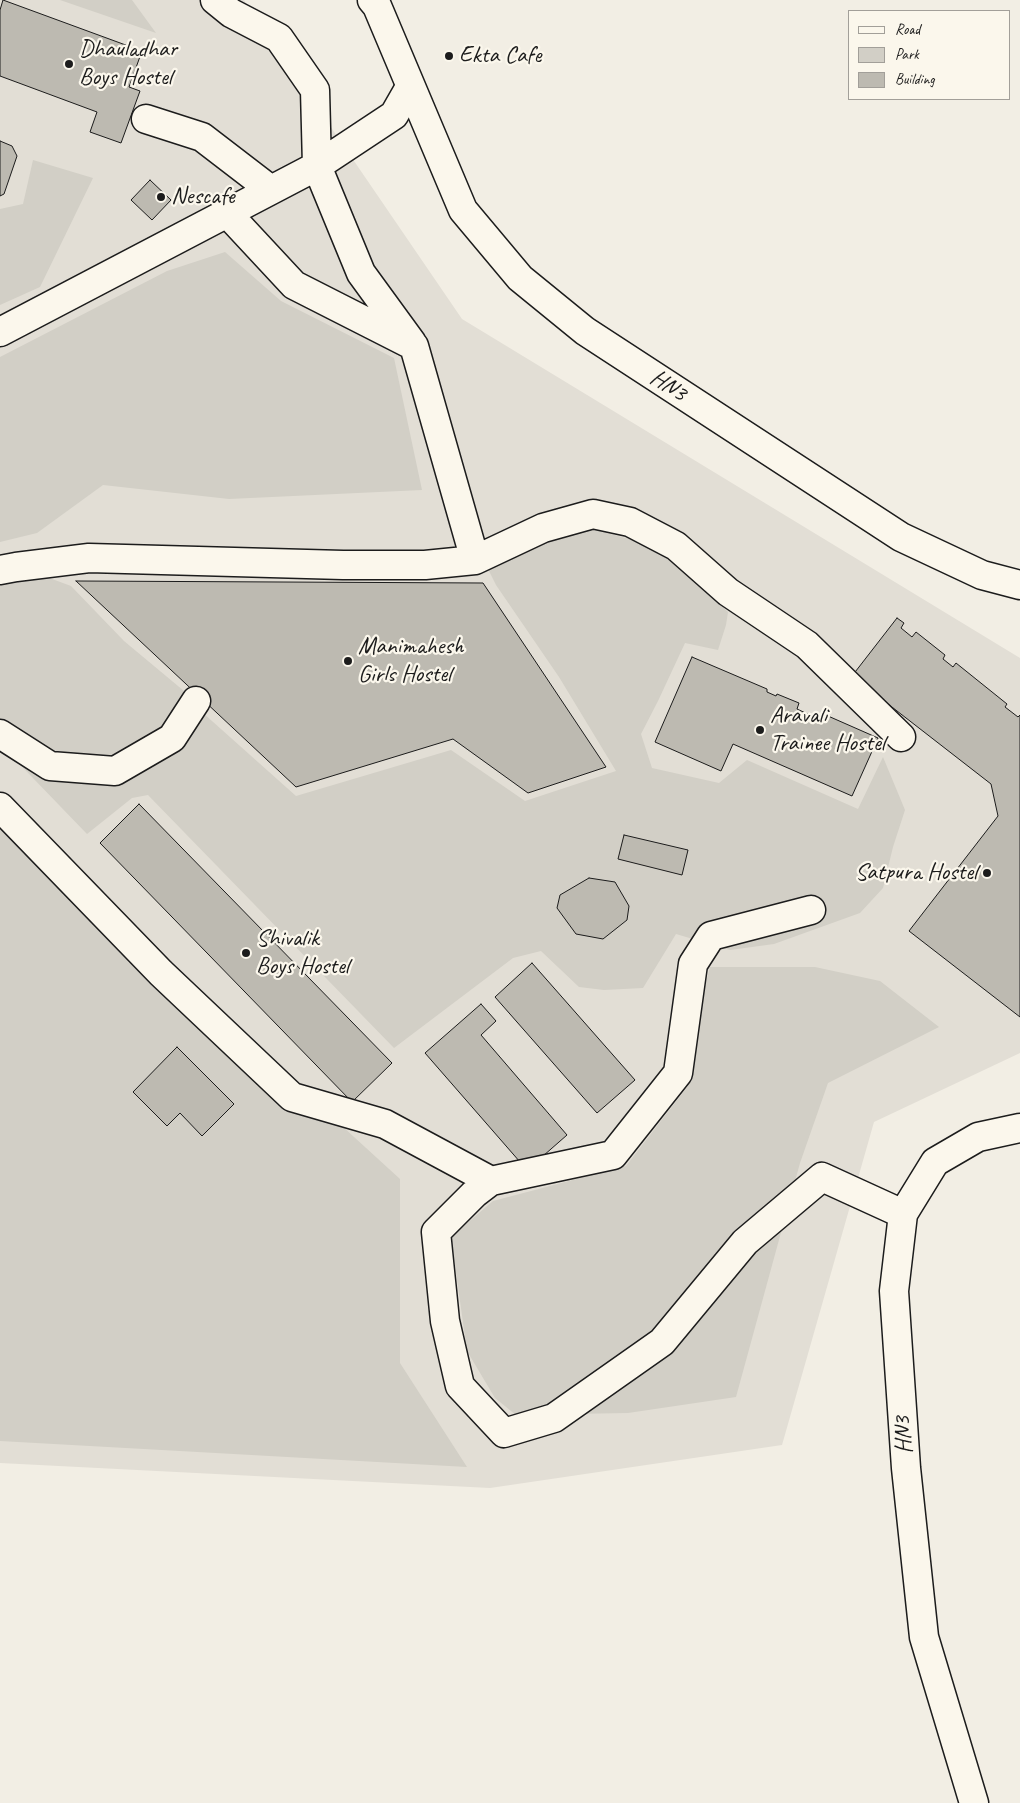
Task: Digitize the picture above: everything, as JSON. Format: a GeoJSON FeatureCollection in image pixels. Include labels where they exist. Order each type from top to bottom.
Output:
{"type":"FeatureCollection","features":[{"type":"Feature","properties":{"kind":"main road"},"geometry":{"type":"LineString","coordinates":[[215,0],[231,13],[279,38],[314,90],[317,166],[361,272],[414,346],[475,560]]}},
{"type":"Feature","properties":{"kind":"main road","name":"HN3"},"geometry":{"type":"LineString","coordinates":[[372,0],[377,6],[463,210],[520,278],[585,331],[901,537],[982,575],[1020,585]]}},
{"type":"Feature","properties":{"kind":"main road"},"geometry":{"type":"LineString","coordinates":[[0,332],[317,166],[394,115],[410,87]]}},
{"type":"Feature","properties":{"kind":"main road"},"geometry":{"type":"LineString","coordinates":[[146,119],[202,137],[271,190]]}},
{"type":"Feature","properties":{"kind":"main road"},"geometry":{"type":"LineString","coordinates":[[227,213],[294,285],[414,346]]}},
{"type":"Feature","properties":{"kind":"main road"},"geometry":{"type":"LineString","coordinates":[[0,570],[89,558],[343,565],[425,565],[475,560],[543,528],[593,514],[630,522],[676,546],[728,592],[806,645],[901,738]]}},
{"type":"Feature","properties":{"kind":"main road"},"geometry":{"type":"LineString","coordinates":[[0,734],[50,766],[115,771],[172,738],[196,702]]}},
{"type":"Feature","properties":{"kind":"main road"},"geometry":{"type":"LineString","coordinates":[[0,807],[161,973],[292,1097],[385,1124],[491,1181]]}},
{"type":"Feature","properties":{"kind":"main road"},"geometry":{"type":"LineString","coordinates":[[811,910],[711,936],[693,964],[678,1073],[613,1155],[491,1181],[474,1194],[436,1232],[445,1321],[460,1386],[504,1433],[554,1418],[662,1342],[745,1242],[822,1177],[903,1214]]}},
{"type":"Feature","properties":{"kind":"main road","name":"HN3"},"geometry":{"type":"LineString","coordinates":[[974,1803],[924,1637],[906,1468],[894,1291],[903,1214],[936,1162],[978,1137],[1020,1128]]}},
{"type":"Feature","properties":{"kind":"shaded area"},"geometry":{"type":"Polygon","coordinates":[[[0,0],[244,0],[462,319],[1020,658],[1020,1053],[874,1122],[782,1445],[490,1488],[0,1463],[0,0]]]}},
{"type":"Feature","properties":{"kind":"green space"},"geometry":{"type":"Polygon","coordinates":[[[60,0],[132,0],[156,33],[60,0]]]}},
{"type":"Feature","properties":{"kind":"green space"},"geometry":{"type":"Polygon","coordinates":[[[33,160],[93,178],[40,287],[0,305],[0,209],[23,204],[33,160]]]}},
{"type":"Feature","properties":{"kind":"green space"},"geometry":{"type":"Polygon","coordinates":[[[225,252],[281,301],[394,358],[422,490],[229,499],[103,485],[37,533],[0,542],[0,357],[167,271],[225,252]]]}},
{"type":"Feature","properties":{"kind":"green space"},"geometry":{"type":"Polygon","coordinates":[[[592,529],[666,551],[698,585],[728,612],[718,650],[685,643],[641,734],[652,768],[719,783],[747,760],[858,809],[883,757],[905,810],[893,847],[883,888],[860,913],[774,944],[730,950],[676,934],[643,988],[604,990],[579,987],[541,951],[513,958],[394,1048],[148,795],[132,798],[87,834],[5,749],[86,778],[156,763],[203,713],[296,796],[451,750],[525,801],[616,771],[559,677],[496,585],[488,569],[553,540],[592,529]]]}},
{"type":"Feature","properties":{"kind":"green space"},"geometry":{"type":"Polygon","coordinates":[[[44,576],[71,586],[124,641],[190,696],[165,733],[111,764],[54,760],[0,727],[0,583],[44,576]]]}},
{"type":"Feature","properties":{"kind":"green space"},"geometry":{"type":"Polygon","coordinates":[[[0,811],[400,1179],[400,1363],[467,1467],[0,1441],[0,811]]]}},
{"type":"Feature","properties":{"kind":"green space"},"geometry":{"type":"Polygon","coordinates":[[[710,967],[815,967],[880,981],[939,1027],[828,1083],[800,1163],[736,1397],[628,1413],[516,1415],[495,1398],[467,1351],[451,1237],[493,1201],[626,1166],[688,1086],[704,990],[710,967]]]}},
{"type":"Feature","properties":{"kind":"building","name":"Dhauladhar Boys Hostel"},"geometry":{"type":"Polygon","coordinates":[[[3,0],[142,51],[129,87],[140,91],[121,143],[90,132],[97,112],[0,76],[0,10],[3,0]]]}},
{"type":"Feature","properties":{"kind":"building"},"geometry":{"type":"Polygon","coordinates":[[[0,141],[12,146],[17,156],[4,194],[0,196],[0,141]]]}},
{"type":"Feature","properties":{"kind":"building"},"geometry":{"type":"Polygon","coordinates":[[[150,180],[171,200],[152,220],[131,200],[150,180]]]}},
{"type":"Feature","properties":{"kind":"building","name":"Manimahesh Girls Hostel"},"geometry":{"type":"Polygon","coordinates":[[[76,581],[483,583],[606,767],[528,793],[453,739],[296,787],[76,581]]]}},
{"type":"Feature","properties":{"kind":"building","name":"Satpura Hostel"},"geometry":{"type":"Polygon","coordinates":[[[897,618],[904,623],[901,628],[912,637],[916,632],[945,655],[943,659],[953,667],[956,663],[1007,704],[1005,707],[1018,717],[1020,715],[1020,1017],[909,931],[998,816],[991,784],[852,676],[897,618]]]}},
{"type":"Feature","properties":{"kind":"building","name":"Aravali Trainee Hostel"},"geometry":{"type":"Polygon","coordinates":[[[692,657],[767,689],[767,692],[776,696],[777,694],[799,703],[797,709],[825,722],[828,716],[878,738],[852,796],[733,744],[721,771],[655,742],[692,657]]]}},
{"type":"Feature","properties":{"kind":"building","name":"Shivalik Boys Hostel"},"geometry":{"type":"Polygon","coordinates":[[[139,804],[392,1063],[352,1102],[100,843],[139,804]]]}},
{"type":"Feature","properties":{"kind":"building"},"geometry":{"type":"Polygon","coordinates":[[[624,835],[688,850],[682,875],[618,859],[624,835]]]}},
{"type":"Feature","properties":{"kind":"building"},"geometry":{"type":"Polygon","coordinates":[[[589,878],[615,882],[629,906],[627,920],[603,939],[576,934],[557,908],[560,895],[589,878]]]}},
{"type":"Feature","properties":{"kind":"building"},"geometry":{"type":"Polygon","coordinates":[[[532,963],[635,1080],[597,1113],[495,997],[532,963]]]}},
{"type":"Feature","properties":{"kind":"building"},"geometry":{"type":"Polygon","coordinates":[[[481,1004],[496,1021],[481,1035],[567,1135],[527,1170],[425,1053],[481,1004]]]}},
{"type":"Feature","properties":{"kind":"building"},"geometry":{"type":"Polygon","coordinates":[[[177,1047],[234,1104],[202,1136],[180,1113],[167,1126],[133,1092],[177,1047]]]}},
{"type":"Feature","properties":{"kind":"place","name":"Ekta Cafe"},"geometry":{"type":"Point","coordinates":[449,56]}},
{"type":"Feature","properties":{"kind":"place","name":"Dhauladhar Boys Hostel"},"geometry":{"type":"Point","coordinates":[69,64]}},
{"type":"Feature","properties":{"kind":"place","name":"Nescafe"},"geometry":{"type":"Point","coordinates":[161,197]}},
{"type":"Feature","properties":{"kind":"place","name":"Manimahesh Girls Hostel"},"geometry":{"type":"Point","coordinates":[348,661]}},
{"type":"Feature","properties":{"kind":"place","name":"Aravali Trainee Hostel"},"geometry":{"type":"Point","coordinates":[760,730]}},
{"type":"Feature","properties":{"kind":"place","name":"Satpura Hostel"},"geometry":{"type":"Point","coordinates":[987,873]}},
{"type":"Feature","properties":{"kind":"place","name":"Shivalik Boys Hostel"},"geometry":{"type":"Point","coordinates":[246,953]}}]}
